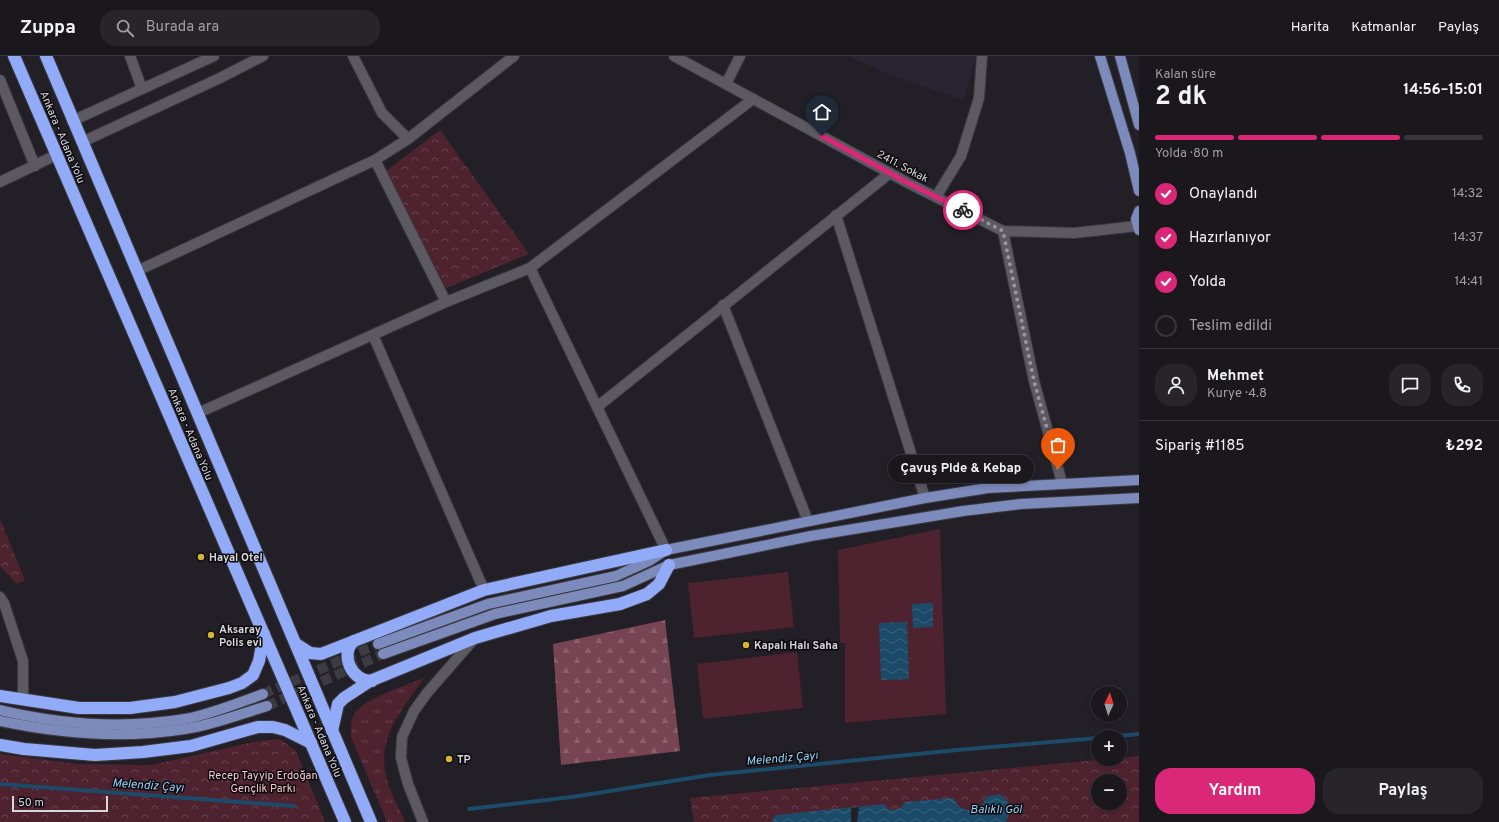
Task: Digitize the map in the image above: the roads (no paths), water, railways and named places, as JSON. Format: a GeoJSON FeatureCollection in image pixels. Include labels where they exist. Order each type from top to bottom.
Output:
{"type":"FeatureCollection","features":[{"type":"Feature","properties":{"kind":"highway","name":"Ankara - Adana Yolu"},"geometry":{"type":"LineString","coordinates":[[14,56],[345,822]]}},
{"type":"Feature","properties":{"kind":"highway","name":"Ankara - Adana Yolu"},"geometry":{"type":"LineString","coordinates":[[46,56],[72,121],[198,413],[371,822]]}},
{"type":"Feature","properties":{"kind":"highway"},"geometry":{"type":"LineString","coordinates":[[296,644],[310,653],[321,654],[484,590],[666,550]]}},
{"type":"Feature","properties":{"kind":"highway"},"geometry":{"type":"LineString","coordinates":[[332,731],[338,704],[344,698],[372,681],[475,638],[551,616],[620,604],[647,594],[659,584],[669,565]]}},
{"type":"Feature","properties":{"kind":"highway"},"geometry":{"type":"LineString","coordinates":[[0,696],[79,708],[130,708],[175,702],[229,688],[242,683],[253,675],[259,661],[264,634]]}},
{"type":"Feature","properties":{"kind":"highway"},"geometry":{"type":"LineString","coordinates":[[354,641],[347,651],[354,673],[362,680],[372,681]]}},
{"type":"Feature","properties":{"kind":"highway"},"geometry":{"type":"LineString","coordinates":[[0,745],[24,749],[95,755],[143,752],[191,746],[258,727],[273,727],[285,730],[311,743]]}},
{"type":"Feature","properties":{"kind":"main road"},"geometry":{"type":"LineString","coordinates":[[1100,56],[1130,153],[1139,191]]}},
{"type":"Feature","properties":{"kind":"main road"},"geometry":{"type":"LineString","coordinates":[[1120,56],[1139,125]]}},
{"type":"Feature","properties":{"kind":"main road"},"geometry":{"type":"LineString","coordinates":[[1138,228],[1136,219],[1139,211]]}},
{"type":"Feature","properties":{"kind":"main road"},"geometry":{"type":"LineString","coordinates":[[378,644],[488,604],[616,576],[649,561],[666,550],[924,498],[988,488],[1139,480]]}},
{"type":"Feature","properties":{"kind":"main road"},"geometry":{"type":"LineString","coordinates":[[383,654],[495,614],[623,586],[669,565],[811,536],[963,511],[1021,504],[1139,498]]}},
{"type":"Feature","properties":{"kind":"main road"},"geometry":{"type":"LineString","coordinates":[[0,710],[22,715],[78,722],[132,724],[184,719],[209,713],[263,694]]}},
{"type":"Feature","properties":{"kind":"main road"},"geometry":{"type":"LineString","coordinates":[[0,722],[75,733],[106,735],[140,734],[185,729],[214,723],[267,706]]}},
{"type":"Feature","properties":{"kind":"street"},"geometry":{"type":"LineString","coordinates":[[130,56],[142,89]]}},
{"type":"Feature","properties":{"kind":"street"},"geometry":{"type":"LineString","coordinates":[[72,121],[214,56]]}},
{"type":"Feature","properties":{"kind":"street"},"geometry":{"type":"LineString","coordinates":[[82,142],[220,78],[263,56]]}},
{"type":"Feature","properties":{"kind":"street"},"geometry":{"type":"LineString","coordinates":[[353,56],[382,113],[408,140]]}},
{"type":"Feature","properties":{"kind":"street"},"geometry":{"type":"LineString","coordinates":[[137,271],[375,160],[408,140],[514,56]]}},
{"type":"Feature","properties":{"kind":"street","name":"2411. Sokak"},"geometry":{"type":"LineString","coordinates":[[674,56],[890,173],[1003,231],[1074,233],[1138,228]]}},
{"type":"Feature","properties":{"kind":"street"},"geometry":{"type":"LineString","coordinates":[[726,84],[740,56]]}},
{"type":"Feature","properties":{"kind":"street"},"geometry":{"type":"LineString","coordinates":[[936,197],[961,156],[979,98],[982,56]]}},
{"type":"Feature","properties":{"kind":"street"},"geometry":{"type":"LineString","coordinates":[[0,80],[35,166]]}},
{"type":"Feature","properties":{"kind":"street"},"geometry":{"type":"LineString","coordinates":[[198,413],[446,302],[530,268],[753,99]]}},
{"type":"Feature","properties":{"kind":"street"},"geometry":{"type":"LineString","coordinates":[[0,182],[56,155]]}},
{"type":"Feature","properties":{"kind":"street"},"geometry":{"type":"LineString","coordinates":[[375,160],[446,302]]}},
{"type":"Feature","properties":{"kind":"street"},"geometry":{"type":"LineString","coordinates":[[597,407],[890,173]]}},
{"type":"Feature","properties":{"kind":"street"},"geometry":{"type":"LineString","coordinates":[[836,215],[924,498]]}},
{"type":"Feature","properties":{"kind":"street"},"geometry":{"type":"LineString","coordinates":[[1003,231],[1034,381],[1062,483]]}},
{"type":"Feature","properties":{"kind":"street"},"geometry":{"type":"LineString","coordinates":[[530,268],[666,550]]}},
{"type":"Feature","properties":{"kind":"street"},"geometry":{"type":"LineString","coordinates":[[723,305],[808,521]]}},
{"type":"Feature","properties":{"kind":"street"},"geometry":{"type":"LineString","coordinates":[[373,335],[484,590]]}},
{"type":"Feature","properties":{"kind":"street"},"geometry":{"type":"LineString","coordinates":[[0,597],[4,603],[23,660],[23,699]]}},
{"type":"Feature","properties":{"kind":"street"},"geometry":{"type":"LineString","coordinates":[[423,822],[408,784],[401,758],[402,737],[414,711],[427,693],[475,638]]}},
{"type":"Feature","properties":{"kind":"water"},"geometry":{"type":"Polygon","coordinates":[[[933,603],[933,627],[913,628],[912,604],[933,603]]]}},
{"type":"Feature","properties":{"kind":"water"},"geometry":{"type":"Polygon","coordinates":[[[907,622],[909,679],[881,680],[879,623],[907,622]]]}},
{"type":"Feature","properties":{"kind":"water","name":"Balıklı Göl"},"geometry":{"type":"Polygon","coordinates":[[[999,794],[1006,800],[1009,806],[1009,813],[1006,822],[771,822],[776,815],[884,804],[889,810],[894,810],[900,808],[905,802],[953,798],[963,809],[971,810],[979,807],[986,797],[999,794]]]}},
{"type":"Feature","properties":{"kind":"waterway","name":"Melendiz Çayı"},"geometry":{"type":"LineString","coordinates":[[1127,735],[1139,734]]}},
{"type":"Feature","properties":{"kind":"waterway","name":"Melendiz Çayı"},"geometry":{"type":"LineString","coordinates":[[469,809],[572,797],[710,775],[957,750],[1091,739]]}},
{"type":"Feature","properties":{"kind":"waterway","name":"Melendiz Çayı"},"geometry":{"type":"LineString","coordinates":[[0,784],[294,806]]}},
{"type":"Feature","properties":{"kind":"tunnel"},"geometry":{"type":"LineString","coordinates":[[263,694],[378,644]]}},
{"type":"Feature","properties":{"kind":"tunnel"},"geometry":{"type":"LineString","coordinates":[[267,706],[383,654]]}},
{"type":"Feature","properties":{"kind":"place","name":"Çavuş Pide & Kebap"},"geometry":{"type":"Point","coordinates":[1058,469]}},
{"type":"Feature","properties":{"kind":"place","name":"Hayal Otel"},"geometry":{"type":"Point","coordinates":[201,557]}},
{"type":"Feature","properties":{"kind":"place","name":"Aksaray Polis evi"},"geometry":{"type":"Point","coordinates":[211,635]}},
{"type":"Feature","properties":{"kind":"place","name":"Kapalı Halı Saha"},"geometry":{"type":"Point","coordinates":[746,645]}},
{"type":"Feature","properties":{"kind":"place","name":"TP"},"geometry":{"type":"Point","coordinates":[449,759]}},
{"type":"Feature","properties":{"kind":"park label","name":"Recep Tayyip Erdoğan Gençlik Parkı"},"geometry":{"type":"Point","coordinates":[263,781]}}]}
